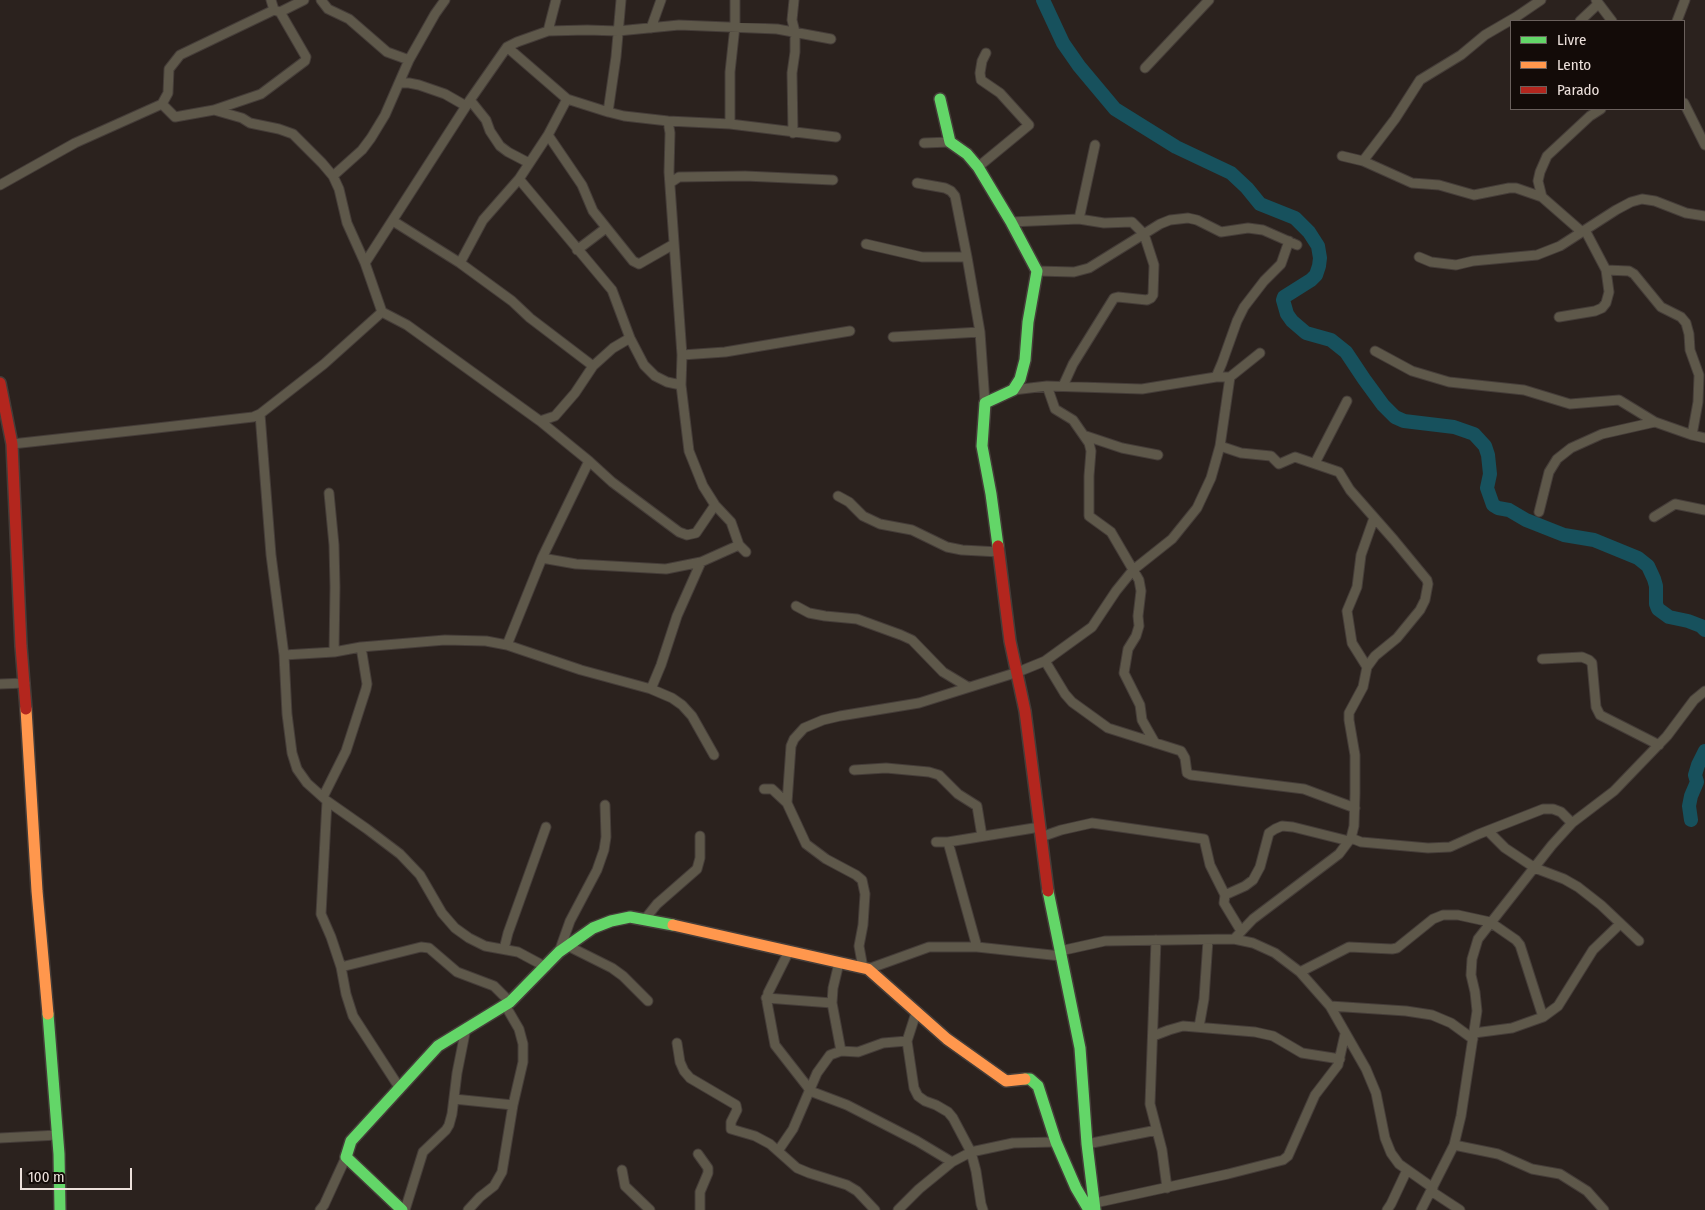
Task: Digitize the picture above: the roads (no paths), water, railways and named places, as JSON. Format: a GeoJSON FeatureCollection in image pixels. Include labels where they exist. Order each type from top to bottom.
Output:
{"type":"FeatureCollection","features":[{"type":"Feature","properties":{"kind":"street"},"geometry":{"type":"LineString","coordinates":[[162,104],[175,117],[214,110],[260,94],[304,61],[306,56],[271,0]]}},
{"type":"Feature","properties":{"kind":"street"},"geometry":{"type":"LineString","coordinates":[[0,185],[75,142],[162,104],[168,93],[169,69],[180,55],[304,0]]}},
{"type":"Feature","properties":{"kind":"street"},"geometry":{"type":"LineString","coordinates":[[321,0],[328,9],[349,19],[387,52],[409,60]]}},
{"type":"Feature","properties":{"kind":"street"},"geometry":{"type":"LineString","coordinates":[[333,176],[362,150],[371,138],[385,115],[409,60],[445,0]]}},
{"type":"Feature","properties":{"kind":"street"},"geometry":{"type":"LineString","coordinates":[[548,31],[556,0]]}},
{"type":"Feature","properties":{"kind":"street"},"geometry":{"type":"LineString","coordinates":[[608,112],[621,0]]}},
{"type":"Feature","properties":{"kind":"street"},"geometry":{"type":"LineString","coordinates":[[651,28],[661,0]]}},
{"type":"Feature","properties":{"kind":"street"},"geometry":{"type":"LineString","coordinates":[[730,124],[730,72],[735,26],[735,0]]}},
{"type":"Feature","properties":{"kind":"street"},"geometry":{"type":"LineString","coordinates":[[794,0],[792,20],[795,32],[792,73],[794,133]]}},
{"type":"Feature","properties":{"kind":"street"},"geometry":{"type":"LineString","coordinates":[[1146,68],[1209,0]]}},
{"type":"Feature","properties":{"kind":"street"},"geometry":{"type":"LineString","coordinates":[[1511,20],[1541,0]]}},
{"type":"Feature","properties":{"kind":"street"},"geometry":{"type":"LineString","coordinates":[[1677,20],[1685,0]]}},
{"type":"Feature","properties":{"kind":"street"},"geometry":{"type":"LineString","coordinates":[[1581,20],[1597,2],[1611,20]]}},
{"type":"Feature","properties":{"kind":"street"},"geometry":{"type":"LineString","coordinates":[[1364,160],[1395,119],[1420,80],[1461,55],[1485,35],[1510,20]]}},
{"type":"Feature","properties":{"kind":"street"},"geometry":{"type":"LineString","coordinates":[[365,263],[468,103],[507,47],[517,42],[548,31],[618,31],[680,25],[777,29],[831,39]]}},
{"type":"Feature","properties":{"kind":"street"},"geometry":{"type":"LineString","coordinates":[[507,47],[567,99],[608,112],[624,116],[668,121],[730,124],[836,137]]}},
{"type":"Feature","properties":{"kind":"street"},"geometry":{"type":"LineString","coordinates":[[978,167],[1029,124],[1000,93],[981,80],[982,61],[986,53]]}},
{"type":"Feature","properties":{"kind":"street"},"geometry":{"type":"LineString","coordinates":[[400,83],[409,82],[468,103],[486,120],[490,131],[500,146],[529,162]]}},
{"type":"Feature","properties":{"kind":"street"},"geometry":{"type":"LineString","coordinates":[[460,263],[483,220],[518,180],[548,136],[567,99]]}},
{"type":"Feature","properties":{"kind":"street"},"geometry":{"type":"LineString","coordinates":[[940,99],[950,142]]}},
{"type":"Feature","properties":{"kind":"street"},"geometry":{"type":"LineString","coordinates":[[1685,105],[1705,145]]}},
{"type":"Feature","properties":{"kind":"street"},"geometry":{"type":"LineString","coordinates":[[214,110],[242,118],[250,123],[293,134],[333,176],[339,189],[347,223],[365,263],[382,312],[407,326],[540,421],[612,482],[651,512],[687,535],[696,533],[715,504]]}},
{"type":"Feature","properties":{"kind":"street"},"geometry":{"type":"LineString","coordinates":[[1542,197],[1538,181],[1548,156],[1590,116],[1599,110]]}},
{"type":"Feature","properties":{"kind":"street"},"geometry":{"type":"LineString","coordinates":[[542,558],[576,564],[666,569],[701,562],[742,548],[733,526],[703,486],[689,451],[681,385],[682,355],[669,172],[670,133],[668,121]]}},
{"type":"Feature","properties":{"kind":"street"},"geometry":{"type":"LineString","coordinates":[[548,136],[582,185],[593,210],[635,263],[639,264],[674,244]]}},
{"type":"Feature","properties":{"kind":"street"},"geometry":{"type":"LineString","coordinates":[[924,143],[950,142],[967,154],[978,167],[1011,222],[1037,271],[1038,277],[1028,322],[1025,360],[1020,379],[1013,390]]}},
{"type":"Feature","properties":{"kind":"street"},"geometry":{"type":"LineString","coordinates":[[1079,219],[1095,145]]}},
{"type":"Feature","properties":{"kind":"street"},"geometry":{"type":"LineString","coordinates":[[1342,156],[1364,160],[1412,183],[1439,185],[1474,195],[1516,188],[1542,197],[1583,231],[1606,270],[1609,292],[1606,303],[1596,311],[1558,316]]}},
{"type":"Feature","properties":{"kind":"street"},"geometry":{"type":"LineString","coordinates":[[669,172],[679,178]]}},
{"type":"Feature","properties":{"kind":"street"},"geometry":{"type":"LineString","coordinates":[[670,182],[679,178],[745,176],[833,180]]}},
{"type":"Feature","properties":{"kind":"street"},"geometry":{"type":"LineString","coordinates":[[518,180],[614,294],[630,338],[644,365],[655,376],[681,385]]}},
{"type":"Feature","properties":{"kind":"street"},"geometry":{"type":"LineString","coordinates":[[917,183],[945,188],[951,191],[954,196],[980,332],[985,403],[982,446],[999,552],[1010,641],[1026,711],[1048,893],[1080,1048],[1093,1208]]}},
{"type":"Feature","properties":{"kind":"street"},"geometry":{"type":"LineString","coordinates":[[1419,257],[1445,265],[1456,265],[1473,261],[1537,255],[1560,246],[1616,210],[1631,202],[1642,199],[1655,201],[1686,213],[1705,216]]}},
{"type":"Feature","properties":{"kind":"street"},"geometry":{"type":"LineString","coordinates":[[1037,271],[1082,271],[1170,220],[1188,218],[1197,220],[1221,232],[1248,228],[1263,230],[1293,243],[1281,264],[1254,293],[1240,314],[1216,377]]}},
{"type":"Feature","properties":{"kind":"street"},"geometry":{"type":"LineString","coordinates":[[1011,222],[1079,219],[1104,223],[1129,222],[1135,224],[1144,234],[1154,265],[1153,295],[1147,300],[1114,298],[1073,364],[1063,386]]}},
{"type":"Feature","properties":{"kind":"street"},"geometry":{"type":"LineString","coordinates":[[393,221],[460,263],[512,301],[530,318],[593,366]]}},
{"type":"Feature","properties":{"kind":"street"},"geometry":{"type":"LineString","coordinates":[[578,250],[606,228]]}},
{"type":"Feature","properties":{"kind":"street"},"geometry":{"type":"LineString","coordinates":[[866,244],[922,257],[967,257]]}},
{"type":"Feature","properties":{"kind":"street"},"geometry":{"type":"LineString","coordinates":[[1606,270],[1629,271],[1634,274],[1661,307],[1681,317],[1686,323],[1690,350],[1700,375],[1698,402],[1692,436]]}},
{"type":"Feature","properties":{"kind":"street"},"geometry":{"type":"LineString","coordinates":[[12,444],[253,417],[260,414],[324,364],[382,312]]}},
{"type":"Feature","properties":{"kind":"street"},"geometry":{"type":"LineString","coordinates":[[682,355],[724,352],[850,331]]}},
{"type":"Feature","properties":{"kind":"street"},"geometry":{"type":"LineString","coordinates":[[893,337],[980,332]]}},
{"type":"Feature","properties":{"kind":"street"},"geometry":{"type":"LineString","coordinates":[[540,421],[555,416],[560,412],[575,394],[593,366],[613,348],[630,338]]}},
{"type":"Feature","properties":{"kind":"street"},"geometry":{"type":"LineString","coordinates":[[1375,351],[1412,371],[1449,382],[1524,390],[1570,404],[1620,400],[1655,422],[1692,436],[1705,438]]}},
{"type":"Feature","properties":{"kind":"street"},"geometry":{"type":"LineString","coordinates":[[985,403],[1013,390],[1047,386],[1142,389],[1216,377],[1230,377],[1260,353]]}},
{"type":"Feature","properties":{"kind":"street"},"geometry":{"type":"LineString","coordinates":[[786,803],[791,746],[804,728],[823,720],[840,716],[918,703],[1018,672],[1045,661],[1092,627],[1116,591],[1133,570],[1172,539],[1198,508],[1211,478],[1220,446],[1230,377]]}},
{"type":"Feature","properties":{"kind":"street"},"geometry":{"type":"LineString","coordinates":[[0,383],[12,444],[21,646],[25,683],[36,891],[55,1091],[60,1210]]}},
{"type":"Feature","properties":{"kind":"street"},"geometry":{"type":"LineString","coordinates":[[1047,386],[1055,409],[1073,420],[1089,442],[1091,451],[1089,516],[1111,532],[1139,580],[1141,591],[1138,616],[1139,626],[1136,636],[1128,648],[1124,673],[1140,705],[1142,720],[1155,743]]}},
{"type":"Feature","properties":{"kind":"street"},"geometry":{"type":"LineString","coordinates":[[1315,463],[1347,401]]}},
{"type":"Feature","properties":{"kind":"street"},"geometry":{"type":"LineString","coordinates":[[260,414],[272,555],[284,655],[287,714],[292,753],[297,769],[307,783],[325,799],[400,854],[420,874],[442,913],[455,928],[485,946],[518,952],[546,968]]}},
{"type":"Feature","properties":{"kind":"street"},"geometry":{"type":"LineString","coordinates":[[1539,512],[1549,472],[1557,459],[1571,448],[1602,434],[1655,422]]}},
{"type":"Feature","properties":{"kind":"street"},"geometry":{"type":"LineString","coordinates":[[1086,436],[1122,448],[1158,455]]}},
{"type":"Feature","properties":{"kind":"street"},"geometry":{"type":"LineString","coordinates":[[1220,446],[1241,452],[1271,456],[1279,464],[1295,457],[1339,472],[1350,490],[1394,540],[1427,580],[1428,584],[1425,600],[1420,610],[1397,638],[1375,656],[1368,667],[1362,687],[1349,714],[1355,755],[1354,826],[1350,840],[1339,854],[1275,901],[1253,919],[1234,939]]}},
{"type":"Feature","properties":{"kind":"street"},"geometry":{"type":"LineString","coordinates":[[507,645],[526,603],[542,558],[589,461]]}},
{"type":"Feature","properties":{"kind":"street"},"geometry":{"type":"LineString","coordinates":[[329,494],[336,587],[334,652]]}},
{"type":"Feature","properties":{"kind":"street"},"geometry":{"type":"LineString","coordinates":[[838,496],[849,502],[862,516],[880,524],[912,530],[947,547],[962,550],[999,552]]}},
{"type":"Feature","properties":{"kind":"street"},"geometry":{"type":"LineString","coordinates":[[1654,517],[1675,504],[1705,510]]}},
{"type":"Feature","properties":{"kind":"street"},"geometry":{"type":"LineString","coordinates":[[1368,667],[1352,643],[1346,615],[1356,587],[1361,555],[1374,518]]}},
{"type":"Feature","properties":{"kind":"street"},"geometry":{"type":"LineString","coordinates":[[651,689],[677,616],[701,562]]}},
{"type":"Feature","properties":{"kind":"street"},"geometry":{"type":"LineString","coordinates":[[796,606],[808,613],[856,618],[902,635],[912,640],[943,672],[968,687]]}},
{"type":"Feature","properties":{"kind":"street"},"geometry":{"type":"LineString","coordinates":[[284,655],[334,652],[361,647],[445,640],[486,641],[507,645],[581,670],[651,689],[672,698],[692,716],[714,755]]}},
{"type":"Feature","properties":{"kind":"street"},"geometry":{"type":"LineString","coordinates":[[361,647],[367,684],[366,689],[346,751],[325,799],[321,914],[331,936],[341,967],[346,994],[353,1016],[399,1087]]}},
{"type":"Feature","properties":{"kind":"street"},"geometry":{"type":"LineString","coordinates":[[1542,659],[1582,658],[1589,660],[1592,664],[1596,707],[1600,715],[1659,745]]}},
{"type":"Feature","properties":{"kind":"street"},"geometry":{"type":"LineString","coordinates":[[1045,661],[1072,702],[1108,728],[1183,753],[1187,773],[1191,775],[1304,789],[1355,808]]}},
{"type":"Feature","properties":{"kind":"street"},"geometry":{"type":"LineString","coordinates":[[0,684],[25,683]]}},
{"type":"Feature","properties":{"kind":"street"},"geometry":{"type":"LineString","coordinates":[[1421,1210],[1454,1146],[1461,1116],[1477,1012],[1471,975],[1472,959],[1478,938],[1572,823],[1614,791],[1659,745],[1694,700],[1705,691]]}},
{"type":"Feature","properties":{"kind":"street"},"geometry":{"type":"LineString","coordinates":[[854,770],[886,768],[929,772],[939,775],[958,794],[977,806],[982,836]]}},
{"type":"Feature","properties":{"kind":"street"},"geometry":{"type":"LineString","coordinates":[[764,789],[772,789],[786,803],[806,844],[826,859],[862,880],[865,894],[863,925],[859,946],[865,969]]}},
{"type":"Feature","properties":{"kind":"street"},"geometry":{"type":"LineString","coordinates":[[564,949],[570,921],[597,870],[604,850],[606,836],[605,805]]}},
{"type":"Feature","properties":{"kind":"street"},"geometry":{"type":"LineString","coordinates":[[1225,895],[1245,886],[1253,880],[1260,867],[1269,833],[1274,828],[1293,826],[1361,842],[1428,848],[1450,847],[1543,809],[1553,809],[1561,812],[1572,823]]}},
{"type":"Feature","properties":{"kind":"street"},"geometry":{"type":"LineString","coordinates":[[936,842],[948,842],[982,836],[1061,830],[1092,823],[1204,839],[1210,865],[1225,895],[1224,903],[1242,931]]}},
{"type":"Feature","properties":{"kind":"street"},"geometry":{"type":"LineString","coordinates":[[504,948],[546,827]]}},
{"type":"Feature","properties":{"kind":"street"},"geometry":{"type":"LineString","coordinates":[[1488,830],[1505,848],[1535,868],[1572,882],[1601,905],[1639,941]]}},
{"type":"Feature","properties":{"kind":"street"},"geometry":{"type":"LineString","coordinates":[[645,919],[657,904],[697,869],[700,858],[700,836]]}},
{"type":"Feature","properties":{"kind":"street"},"geometry":{"type":"LineString","coordinates":[[948,842],[977,946]]}},
{"type":"Feature","properties":{"kind":"street"},"geometry":{"type":"LineString","coordinates":[[1300,972],[1349,947],[1397,948],[1433,919],[1443,915],[1458,915],[1490,922],[1506,931],[1520,945],[1544,1017]]}},
{"type":"Feature","properties":{"kind":"street"},"geometry":{"type":"LineString","coordinates":[[320,1210],[346,1157],[351,1141],[438,1046],[507,1003],[564,949],[593,928],[611,921],[630,917],[865,969],[947,1039],[1006,1081],[1025,1079],[1033,1081],[1041,1092],[1056,1142],[1076,1188],[1093,1208]]}},
{"type":"Feature","properties":{"kind":"street"},"geometry":{"type":"LineString","coordinates":[[1330,1006],[1432,1014],[1452,1023],[1473,1036],[1512,1028],[1544,1017],[1558,1006],[1593,950],[1620,924]]}},
{"type":"Feature","properties":{"kind":"street"},"geometry":{"type":"LineString","coordinates":[[865,969],[929,947],[977,946],[1060,954],[1105,941],[1234,939],[1253,944],[1275,953],[1300,972],[1330,1006],[1366,1069],[1372,1085],[1385,1138],[1391,1152],[1399,1164],[1460,1210]]}},
{"type":"Feature","properties":{"kind":"street"},"geometry":{"type":"LineString","coordinates":[[1156,940],[1150,1104],[1157,1130],[1167,1188]]}},
{"type":"Feature","properties":{"kind":"street"},"geometry":{"type":"LineString","coordinates":[[1199,1027],[1204,999],[1208,940]]}},
{"type":"Feature","properties":{"kind":"street"},"geometry":{"type":"LineString","coordinates":[[341,967],[421,947],[428,948],[457,972],[494,986],[507,1003],[519,1029],[523,1044],[523,1062],[513,1105],[502,1172],[494,1186],[468,1210]]}},
{"type":"Feature","properties":{"kind":"street"},"geometry":{"type":"LineString","coordinates":[[564,949],[612,968],[623,976],[648,1001]]}},
{"type":"Feature","properties":{"kind":"street"},"geometry":{"type":"LineString","coordinates":[[788,951],[766,998],[775,1045],[810,1090],[847,1105],[952,1162]]}},
{"type":"Feature","properties":{"kind":"street"},"geometry":{"type":"LineString","coordinates":[[839,963],[832,1003],[841,1051]]}},
{"type":"Feature","properties":{"kind":"street"},"geometry":{"type":"LineString","coordinates":[[766,998],[832,1003]]}},
{"type":"Feature","properties":{"kind":"street"},"geometry":{"type":"LineString","coordinates":[[916,1013],[908,1041],[914,1088],[918,1096],[925,1101],[936,1104],[953,1118],[970,1152],[976,1171],[981,1204],[984,1210]]}},
{"type":"Feature","properties":{"kind":"street"},"geometry":{"type":"LineString","coordinates":[[1153,1036],[1183,1026],[1254,1032],[1273,1036],[1302,1053],[1340,1058]]}},
{"type":"Feature","properties":{"kind":"street"},"geometry":{"type":"LineString","coordinates":[[346,1157],[403,1210],[423,1152],[446,1130],[452,1114],[457,1073],[466,1028]]}},
{"type":"Feature","properties":{"kind":"street"},"geometry":{"type":"LineString","coordinates":[[1093,1208],[1283,1160],[1288,1156],[1315,1095],[1335,1071],[1345,1034]]}},
{"type":"Feature","properties":{"kind":"street"},"geometry":{"type":"LineString","coordinates":[[778,1151],[793,1130],[823,1063],[830,1055],[841,1051],[858,1052],[883,1043],[908,1041]]}},
{"type":"Feature","properties":{"kind":"street"},"geometry":{"type":"LineString","coordinates":[[677,1043],[680,1062],[690,1078],[736,1104],[737,1110],[731,1122],[731,1129],[755,1136],[770,1144],[797,1168],[852,1188],[875,1210]]}},
{"type":"Feature","properties":{"kind":"street"},"geometry":{"type":"LineString","coordinates":[[454,1099],[513,1105]]}},
{"type":"Feature","properties":{"kind":"street"},"geometry":{"type":"LineString","coordinates":[[1087,1144],[1157,1130]]}},
{"type":"Feature","properties":{"kind":"street"},"geometry":{"type":"LineString","coordinates":[[0,1138],[58,1135]]}},
{"type":"Feature","properties":{"kind":"street"},"geometry":{"type":"LineString","coordinates":[[898,1210],[919,1189],[952,1162],[970,1152],[1013,1143],[1056,1142]]}},
{"type":"Feature","properties":{"kind":"street"},"geometry":{"type":"LineString","coordinates":[[1454,1146],[1498,1154],[1532,1169],[1560,1174],[1587,1191],[1604,1210]]}},
{"type":"Feature","properties":{"kind":"street"},"geometry":{"type":"LineString","coordinates":[[698,1154],[708,1168],[708,1173],[700,1192],[700,1210]]}},
{"type":"Feature","properties":{"kind":"street"},"geometry":{"type":"LineString","coordinates":[[622,1170],[625,1186],[650,1210]]}},
{"type":"Feature","properties":{"kind":"street"},"geometry":{"type":"LineString","coordinates":[[1387,1210],[1407,1170]]}},
{"type":"Feature","properties":{"kind":"waterway"},"geometry":{"type":"LineString","coordinates":[[1043,0],[1063,43],[1079,66],[1115,109],[1176,147],[1231,173],[1260,204],[1295,218],[1309,232],[1318,246],[1319,266],[1316,275],[1311,280],[1284,297],[1283,300],[1287,314],[1292,321],[1306,333],[1331,340],[1346,352],[1383,405],[1395,417],[1404,421],[1454,427],[1474,434],[1485,446],[1488,455],[1490,474],[1487,488],[1493,505],[1509,510],[1526,520],[1564,535],[1594,540],[1638,558],[1648,566],[1654,579],[1658,609],[1669,617],[1688,621],[1701,626],[1705,630]]}},
{"type":"Feature","properties":{"kind":"waterway"},"geometry":{"type":"LineString","coordinates":[[1691,820],[1689,806],[1697,782],[1695,775],[1705,751]]}}]}
